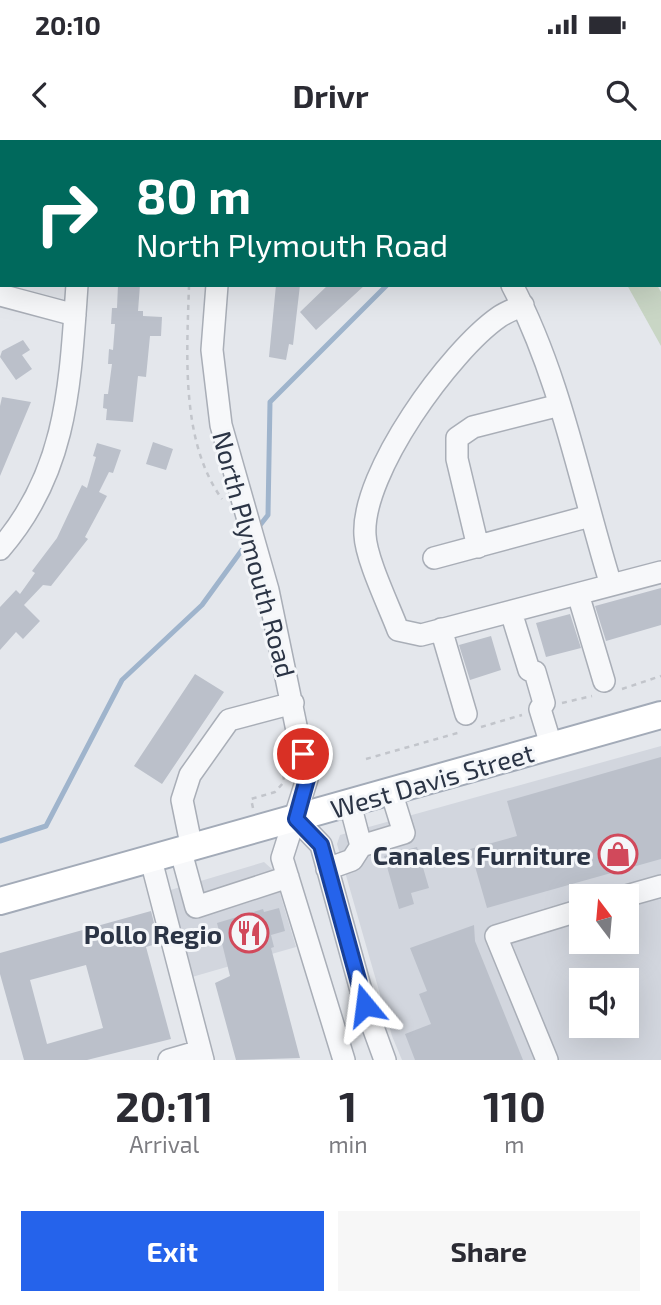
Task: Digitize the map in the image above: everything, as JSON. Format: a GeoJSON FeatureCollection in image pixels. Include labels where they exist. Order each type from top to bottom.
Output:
{"type":"FeatureCollection","features":[{"type":"Feature","properties":{"kind":"main road","name":"West Davis Street"},"geometry":{"type":"LineString","coordinates":[[0,901],[661,715]]}},
{"type":"Feature","properties":{"kind":"street"},"geometry":{"type":"LineString","coordinates":[[0,549],[34,502],[52,463],[65,414],[77,287]]}},
{"type":"Feature","properties":{"kind":"street","name":"North Plymouth Road"},"geometry":{"type":"LineString","coordinates":[[217,287],[212,349],[221,425],[236,506],[268,590],[307,779],[282,858],[342,1059]]}},
{"type":"Feature","properties":{"kind":"street"},"geometry":{"type":"LineString","coordinates":[[513,287],[523,305],[560,405],[611,585]]}},
{"type":"Feature","properties":{"kind":"street"},"geometry":{"type":"LineString","coordinates":[[1,298],[75,315]]}},
{"type":"Feature","properties":{"kind":"street"},"geometry":{"type":"LineString","coordinates":[[523,305],[499,317],[465,347],[414,411],[383,466],[368,510],[365,535],[398,630],[421,635],[661,572]]}},
{"type":"Feature","properties":{"kind":"street"},"geometry":{"type":"LineString","coordinates":[[478,547],[457,459],[457,438],[472,427],[560,405]]}},
{"type":"Feature","properties":{"kind":"street"},"geometry":{"type":"LineString","coordinates":[[435,558],[590,516]]}},
{"type":"Feature","properties":{"kind":"street"},"geometry":{"type":"LineString","coordinates":[[578,594],[604,681]]}},
{"type":"Feature","properties":{"kind":"street"},"geometry":{"type":"LineString","coordinates":[[511,612],[529,670],[535,672],[544,702],[533,712],[551,745]]}},
{"type":"Feature","properties":{"kind":"street"},"geometry":{"type":"LineString","coordinates":[[441,629],[466,714]]}},
{"type":"Feature","properties":{"kind":"street"},"geometry":{"type":"LineString","coordinates":[[288,877],[196,907],[182,800],[190,775],[229,720],[293,703]]}},
{"type":"Feature","properties":{"kind":"street"},"geometry":{"type":"LineString","coordinates":[[327,869],[352,860],[361,846],[404,833],[391,791]]}},
{"type":"Feature","properties":{"kind":"street"},"geometry":{"type":"LineString","coordinates":[[350,804],[361,846]]}},
{"type":"Feature","properties":{"kind":"street"},"geometry":{"type":"LineString","coordinates":[[296,819],[321,845],[365,1005],[385,1060]]}},
{"type":"Feature","properties":{"kind":"street"},"geometry":{"type":"LineString","coordinates":[[151,860],[201,1055],[169,1060]]}},
{"type":"Feature","properties":{"kind":"street"},"geometry":{"type":"LineString","coordinates":[[639,892],[661,886]]}},
{"type":"Feature","properties":{"kind":"street"},"geometry":{"type":"LineString","coordinates":[[547,1060],[496,936],[569,914]]}},
{"type":"Feature","properties":{"kind":"path"},"geometry":{"type":"LineString","coordinates":[[189,287],[187,395],[212,485],[236,506]]}},
{"type":"Feature","properties":{"kind":"path"},"geometry":{"type":"LineString","coordinates":[[366,759],[533,712]]}},
{"type":"Feature","properties":{"kind":"shaded area"},"geometry":{"type":"Polygon","coordinates":[[[661,746],[661,1060],[402,1060],[392,1036],[337,844],[340,835],[661,746]]]}},
{"type":"Feature","properties":{"kind":"shaded area"},"geometry":{"type":"Polygon","coordinates":[[[264,862],[273,870],[296,947],[192,977],[167,891],[264,862]]]}},
{"type":"Feature","properties":{"kind":"green space"},"geometry":{"type":"Polygon","coordinates":[[[628,287],[658,287],[661,292],[661,346],[628,287]]]}},
{"type":"Feature","properties":{"kind":"building"},"geometry":{"type":"Polygon","coordinates":[[[118,287],[140,287],[138,311],[143,311],[143,316],[162,317],[161,336],[150,336],[146,377],[138,376],[133,422],[106,420],[107,409],[103,408],[112,364],[108,364],[109,349],[113,350],[115,324],[111,324],[112,308],[117,308],[118,287]]]}},
{"type":"Feature","properties":{"kind":"building"},"geometry":{"type":"Polygon","coordinates":[[[276,287],[300,287],[293,345],[289,344],[286,360],[269,357],[276,287]]]}},
{"type":"Feature","properties":{"kind":"building"},"geometry":{"type":"Polygon","coordinates":[[[326,287],[363,287],[316,330],[300,312],[326,287]]]}},
{"type":"Feature","properties":{"kind":"building"},"geometry":{"type":"Polygon","coordinates":[[[23,340],[30,350],[22,355],[32,369],[16,380],[0,357],[2,351],[23,340]]]}},
{"type":"Feature","properties":{"kind":"building"},"geometry":{"type":"Polygon","coordinates":[[[2,397],[31,402],[0,476],[0,406],[2,397]]]}},
{"type":"Feature","properties":{"kind":"building"},"geometry":{"type":"Polygon","coordinates":[[[153,442],[173,449],[166,470],[146,464],[153,442]]]}},
{"type":"Feature","properties":{"kind":"building"},"geometry":{"type":"Polygon","coordinates":[[[97,443],[121,450],[113,473],[109,472],[99,492],[107,496],[85,537],[88,539],[51,586],[43,585],[24,605],[40,621],[23,639],[16,632],[0,650],[0,607],[16,590],[20,594],[35,573],[32,571],[57,538],[82,485],[87,488],[97,443]]]}},
{"type":"Feature","properties":{"kind":"building"},"geometry":{"type":"Polygon","coordinates":[[[661,588],[661,625],[606,641],[595,606],[661,588]]]}},
{"type":"Feature","properties":{"kind":"building"},"geometry":{"type":"Polygon","coordinates":[[[570,614],[581,648],[546,657],[536,623],[570,614]]]}},
{"type":"Feature","properties":{"kind":"building"},"geometry":{"type":"Polygon","coordinates":[[[491,636],[501,670],[470,680],[459,645],[491,636]]]}},
{"type":"Feature","properties":{"kind":"building"},"geometry":{"type":"Polygon","coordinates":[[[195,674],[224,692],[162,784],[134,766],[195,674]]]}},
{"type":"Feature","properties":{"kind":"building"},"geometry":{"type":"Polygon","coordinates":[[[661,757],[661,859],[487,908],[470,849],[517,836],[507,801],[661,757]]]}},
{"type":"Feature","properties":{"kind":"building"},"geometry":{"type":"Polygon","coordinates":[[[417,847],[429,888],[411,893],[414,904],[399,909],[384,856],[417,847]]]}},
{"type":"Feature","properties":{"kind":"building"},"geometry":{"type":"Polygon","coordinates":[[[279,908],[285,931],[271,935],[274,947],[271,948],[300,1058],[236,1060],[215,983],[230,976],[217,923],[263,909],[264,912],[279,908]]]}},
{"type":"Feature","properties":{"kind":"building"},"geometry":{"type":"Polygon","coordinates":[[[151,911],[159,943],[146,947],[171,1039],[87,1060],[24,1060],[0,974],[0,953],[151,911]],[[86,965],[30,980],[47,1044],[103,1028],[86,965]]]}},
{"type":"Feature","properties":{"kind":"building"},"geometry":{"type":"Polygon","coordinates":[[[474,925],[475,941],[523,1060],[415,1060],[405,1034],[431,1024],[419,994],[427,991],[410,948],[474,925]]]}},
{"type":"Feature","properties":{"kind":"waterway"},"geometry":{"type":"LineString","coordinates":[[257,529],[268,515],[270,402],[385,287]]}},
{"type":"Feature","properties":{"kind":"waterway"},"geometry":{"type":"LineString","coordinates":[[0,841],[46,826],[122,680],[202,605],[247,543]]}},
{"type":"Feature","properties":{"kind":"place","name":"Canales Furniture"},"geometry":{"type":"Point","coordinates":[618,854]}},
{"type":"Feature","properties":{"kind":"place","name":"Pollo Regio"},"geometry":{"type":"Point","coordinates":[249,933]}},
{"type":"Feature","properties":{"kind":"route"},"geometry":{"type":"LineString","coordinates":[[303,754],[307,779],[296,819],[321,845],[365,1005]]}}]}
